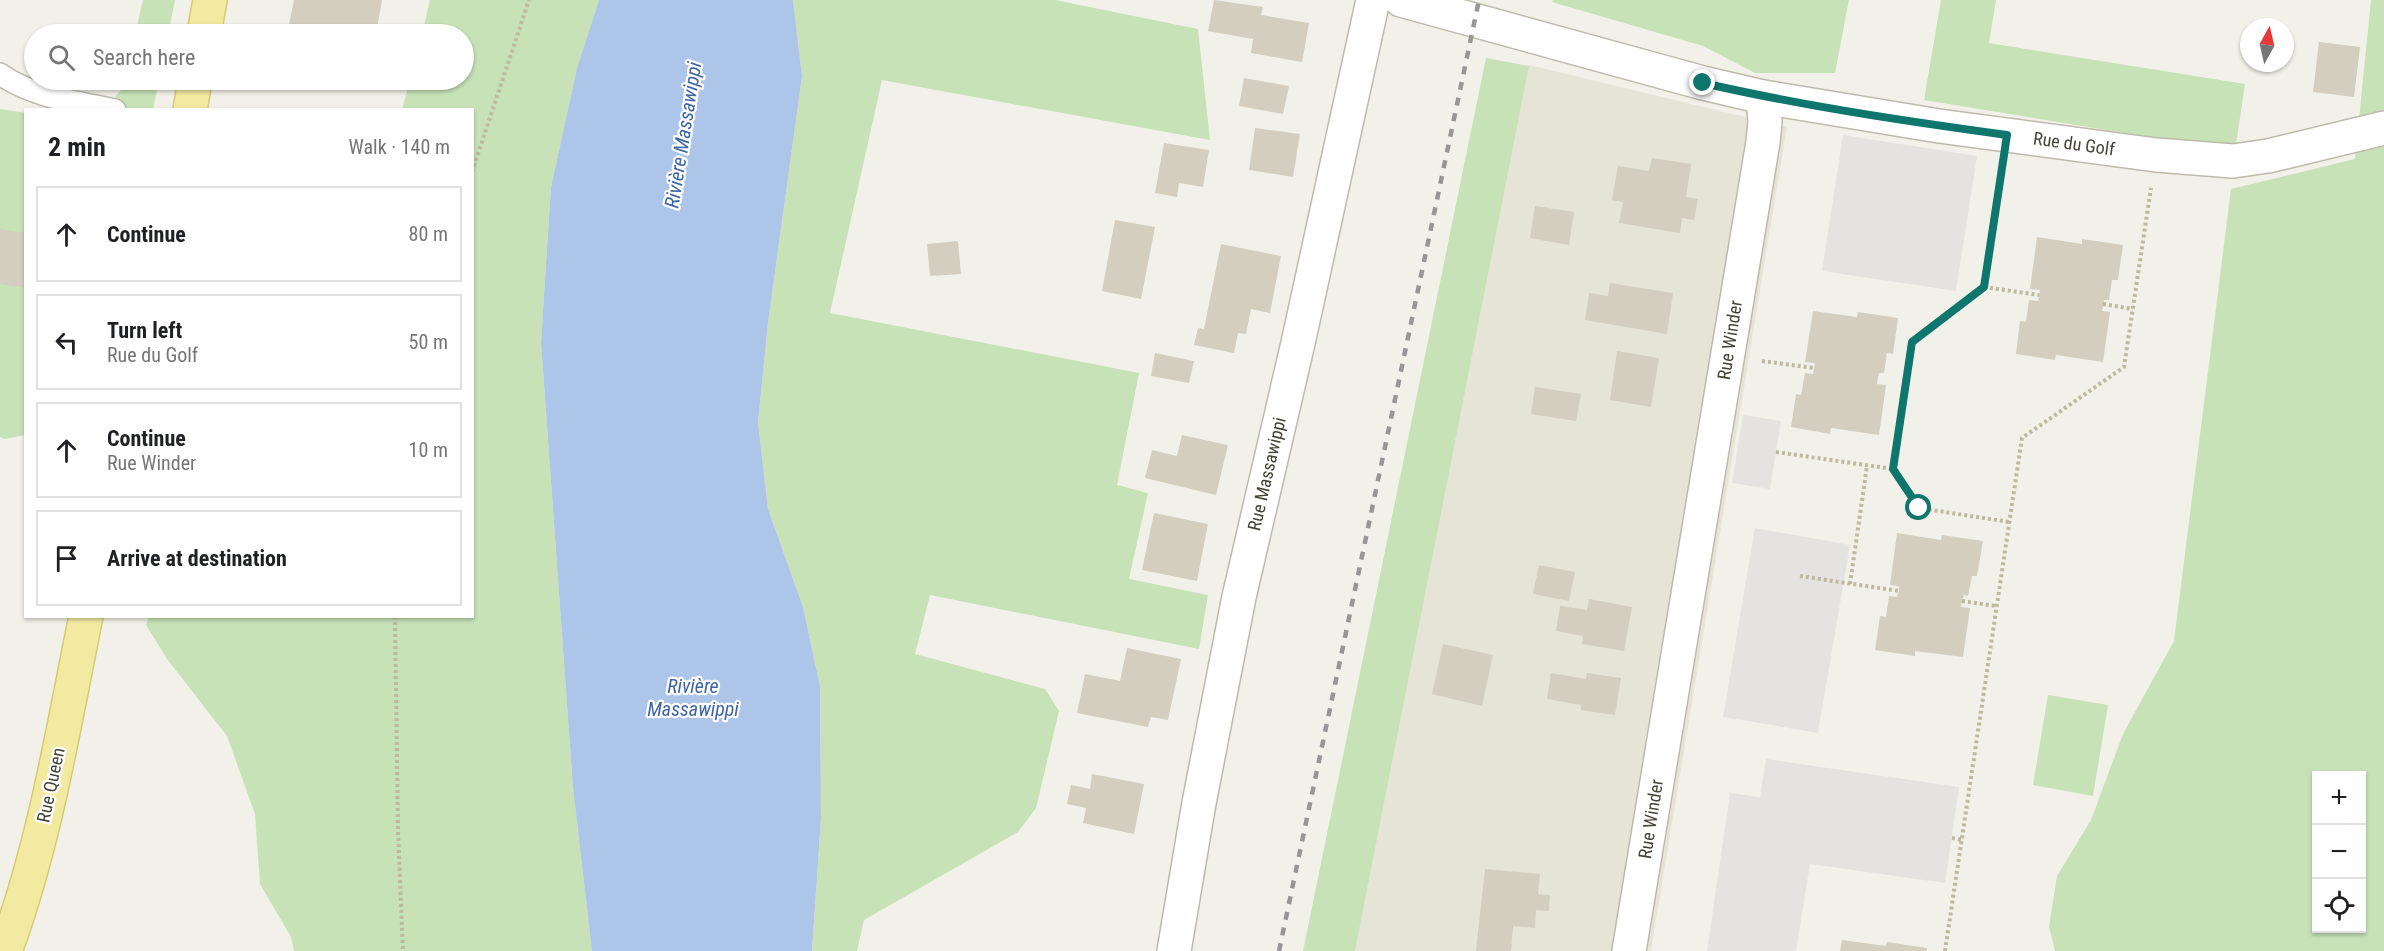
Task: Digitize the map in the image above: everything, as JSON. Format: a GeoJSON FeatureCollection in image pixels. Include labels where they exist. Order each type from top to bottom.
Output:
{"type":"FeatureCollection","features":[{"type":"Feature","properties":{"kind":"main road"},"geometry":{"type":"LineString","coordinates":[[206,24],[210,0]]}},
{"type":"Feature","properties":{"kind":"main road"},"geometry":{"type":"LineString","coordinates":[[190,108],[193,90]]}},
{"type":"Feature","properties":{"kind":"main road","name":"Rue Queen"},"geometry":{"type":"LineString","coordinates":[[6,951],[37,851],[86,618]]}},
{"type":"Feature","properties":{"kind":"street","name":"Rue Massawippi"},"geometry":{"type":"LineString","coordinates":[[1174,951],[1199,803],[1239,597],[1298,343],[1373,0]]}},
{"type":"Feature","properties":{"kind":"street"},"geometry":{"type":"LineString","coordinates":[[1401,0],[1762,97]]}},
{"type":"Feature","properties":{"kind":"street","name":"Rue du Golf"},"geometry":{"type":"LineString","coordinates":[[1762,97],[2007,135],[2156,155],[2233,162],[2268,156],[2384,128]]}},
{"type":"Feature","properties":{"kind":"street","name":"Rue Winder"},"geometry":{"type":"LineString","coordinates":[[1629,951],[1763,142],[1765,122],[1762,97]]}},
{"type":"Feature","properties":{"kind":"lane"},"geometry":{"type":"LineString","coordinates":[[0,74],[24,88]]}},
{"type":"Feature","properties":{"kind":"lane"},"geometry":{"type":"LineString","coordinates":[[29,90],[106,108]]}},
{"type":"Feature","properties":{"kind":"path"},"geometry":{"type":"LineString","coordinates":[[474,166],[529,0]]}},
{"type":"Feature","properties":{"kind":"path"},"geometry":{"type":"LineString","coordinates":[[2007,135],[1984,287],[1912,342],[1893,469],[1919,508],[2009,522]]}},
{"type":"Feature","properties":{"kind":"path"},"geometry":{"type":"LineString","coordinates":[[1945,951],[2022,438],[2124,367],[2156,155]]}},
{"type":"Feature","properties":{"kind":"path"},"geometry":{"type":"LineString","coordinates":[[1984,287],[2039,295]]}},
{"type":"Feature","properties":{"kind":"path"},"geometry":{"type":"LineString","coordinates":[[2103,304],[2133,309]]}},
{"type":"Feature","properties":{"kind":"path"},"geometry":{"type":"LineString","coordinates":[[1728,356],[1814,368]]}},
{"type":"Feature","properties":{"kind":"path"},"geometry":{"type":"LineString","coordinates":[[1776,452],[1893,469]]}},
{"type":"Feature","properties":{"kind":"path"},"geometry":{"type":"LineString","coordinates":[[1850,584],[1867,466]]}},
{"type":"Feature","properties":{"kind":"path"},"geometry":{"type":"LineString","coordinates":[[1800,576],[1899,591]]}},
{"type":"Feature","properties":{"kind":"path"},"geometry":{"type":"LineString","coordinates":[[1962,601],[1996,606]]}},
{"type":"Feature","properties":{"kind":"path"},"geometry":{"type":"LineString","coordinates":[[396,618],[398,831],[403,951]]}},
{"type":"Feature","properties":{"kind":"path"},"geometry":{"type":"LineString","coordinates":[[1952,838],[1962,840]]}},
{"type":"Feature","properties":{"kind":"shaded area"},"geometry":{"type":"Polygon","coordinates":[[[1529,65],[1787,127],[1651,951],[1355,951],[1529,65]]]}},
{"type":"Feature","properties":{"kind":"shaded area"},"geometry":{"type":"Polygon","coordinates":[[[1843,135],[1977,156],[1956,291],[1822,271],[1843,135]]]}},
{"type":"Feature","properties":{"kind":"shaded area"},"geometry":{"type":"Polygon","coordinates":[[[1743,415],[1781,421],[1770,489],[1732,483],[1743,415]]]}},
{"type":"Feature","properties":{"kind":"shaded area"},"geometry":{"type":"Polygon","coordinates":[[[1755,528],[1850,545],[1818,733],[1723,717],[1755,528]]]}},
{"type":"Feature","properties":{"kind":"shaded area"},"geometry":{"type":"Polygon","coordinates":[[[1766,759],[1959,787],[1945,883],[1810,864],[1796,951],[1707,951],[1730,793],[1760,797],[1766,759]]]}},
{"type":"Feature","properties":{"kind":"green space"},"geometry":{"type":"Polygon","coordinates":[[[143,0],[175,0],[170,24],[137,24],[143,0]]]}},
{"type":"Feature","properties":{"kind":"green space"},"geometry":{"type":"Polygon","coordinates":[[[430,0],[599,0],[577,68],[551,187],[541,342],[573,788],[592,951],[294,951],[291,937],[260,884],[255,814],[227,736],[167,659],[146,625],[148,618],[474,618],[474,108],[402,108],[407,90],[474,90],[474,24],[424,24],[430,0]]]}},
{"type":"Feature","properties":{"kind":"green space"},"geometry":{"type":"Polygon","coordinates":[[[793,0],[1055,0],[1198,29],[1210,140],[882,80],[830,313],[1139,373],[1117,485],[1148,493],[1129,579],[1208,595],[1199,649],[930,595],[915,654],[1045,689],[1059,711],[1036,808],[1018,832],[864,920],[857,951],[812,951],[821,818],[820,686],[803,607],[768,509],[758,423],[768,323],[802,76],[793,0]]]}},
{"type":"Feature","properties":{"kind":"green space"},"geometry":{"type":"Polygon","coordinates":[[[1553,0],[1849,0],[1835,73],[1755,73],[1703,46],[1552,2],[1553,0]]]}},
{"type":"Feature","properties":{"kind":"green space"},"geometry":{"type":"Polygon","coordinates":[[[1941,0],[1996,0],[1989,43],[2245,84],[2235,151],[1924,100],[1941,0]]]}},
{"type":"Feature","properties":{"kind":"green space"},"geometry":{"type":"Polygon","coordinates":[[[2371,0],[2384,0],[2384,951],[2055,951],[2049,927],[2057,876],[2091,820],[2123,734],[2174,641],[2231,189],[2355,159],[2371,0]]]}},
{"type":"Feature","properties":{"kind":"green space"},"geometry":{"type":"Polygon","coordinates":[[[1486,58],[1529,66],[1355,951],[1303,951],[1486,58]]]}},
{"type":"Feature","properties":{"kind":"green space"},"geometry":{"type":"Polygon","coordinates":[[[121,90],[157,90],[153,108],[105,108],[121,90]]]}},
{"type":"Feature","properties":{"kind":"green space"},"geometry":{"type":"Polygon","coordinates":[[[0,109],[24,113],[24,435],[5,439],[0,437],[0,109]]]}},
{"type":"Feature","properties":{"kind":"green space"},"geometry":{"type":"Polygon","coordinates":[[[2048,695],[2108,705],[2093,796],[2033,785],[2048,695]]]}},
{"type":"Feature","properties":{"kind":"water","name":"Rivière Massawippi"},"geometry":{"type":"Polygon","coordinates":[[[599,0],[793,0],[802,76],[768,323],[758,423],[768,509],[803,607],[820,686],[821,818],[812,951],[592,951],[573,788],[541,342],[551,187],[577,68],[599,0]]]}},
{"type":"Feature","properties":{"kind":"building"},"geometry":{"type":"Polygon","coordinates":[[[294,0],[382,0],[378,24],[289,24],[294,0]]]}},
{"type":"Feature","properties":{"kind":"building"},"geometry":{"type":"Polygon","coordinates":[[[1214,0],[1263,7],[1261,15],[1309,23],[1302,62],[1251,53],[1253,39],[1208,31],[1214,0]]]}},
{"type":"Feature","properties":{"kind":"building"},"geometry":{"type":"Polygon","coordinates":[[[2319,42],[2360,47],[2354,97],[2313,92],[2319,42]]]}},
{"type":"Feature","properties":{"kind":"building"},"geometry":{"type":"Polygon","coordinates":[[[1244,78],[1289,86],[1283,114],[1239,106],[1244,78]]]}},
{"type":"Feature","properties":{"kind":"building"},"geometry":{"type":"Polygon","coordinates":[[[1255,128],[1300,134],[1293,177],[1249,170],[1255,128]]]}},
{"type":"Feature","properties":{"kind":"building"},"geometry":{"type":"Polygon","coordinates":[[[1164,143],[1209,150],[1203,187],[1179,183],[1177,197],[1155,193],[1164,143]]]}},
{"type":"Feature","properties":{"kind":"building"},"geometry":{"type":"Polygon","coordinates":[[[1652,158],[1691,164],[1686,197],[1698,199],[1694,220],[1682,218],[1680,233],[1619,223],[1623,202],[1612,200],[1618,166],[1649,171],[1652,158]]]}},
{"type":"Feature","properties":{"kind":"building"},"geometry":{"type":"Polygon","coordinates":[[[1535,206],[1574,212],[1569,245],[1530,238],[1535,206]]]}},
{"type":"Feature","properties":{"kind":"building"},"geometry":{"type":"Polygon","coordinates":[[[1115,220],[1155,227],[1141,299],[1102,291],[1115,220]]]}},
{"type":"Feature","properties":{"kind":"building"},"geometry":{"type":"Polygon","coordinates":[[[0,229],[24,233],[24,288],[0,284],[0,229]]]}},
{"type":"Feature","properties":{"kind":"building"},"geometry":{"type":"Polygon","coordinates":[[[2037,237],[2082,244],[2082,239],[2123,245],[2118,280],[2112,280],[2109,300],[2104,300],[2102,311],[2110,312],[2103,362],[2056,355],[2055,360],[2016,354],[2020,321],[2026,322],[2029,300],[2038,301],[2040,290],[2030,289],[2037,237]]]}},
{"type":"Feature","properties":{"kind":"building"},"geometry":{"type":"Polygon","coordinates":[[[958,241],[961,274],[930,276],[927,244],[958,241]]]}},
{"type":"Feature","properties":{"kind":"building"},"geometry":{"type":"Polygon","coordinates":[[[1221,244],[1281,256],[1270,313],[1251,309],[1246,334],[1238,333],[1234,353],[1194,345],[1198,328],[1204,329],[1221,244]]]}},
{"type":"Feature","properties":{"kind":"building"},"geometry":{"type":"Polygon","coordinates":[[[1610,283],[1673,293],[1667,334],[1585,320],[1589,293],[1608,296],[1610,283]]]}},
{"type":"Feature","properties":{"kind":"building"},"geometry":{"type":"Polygon","coordinates":[[[1813,311],[1857,317],[1858,312],[1898,318],[1893,354],[1887,353],[1884,373],[1879,373],[1877,384],[1886,385],[1879,435],[1831,428],[1830,434],[1791,427],[1796,394],[1801,395],[1805,373],[1813,374],[1815,363],[1805,362],[1813,311]]]}},
{"type":"Feature","properties":{"kind":"building"},"geometry":{"type":"Polygon","coordinates":[[[1617,351],[1659,358],[1651,407],[1610,400],[1617,351]]]}},
{"type":"Feature","properties":{"kind":"building"},"geometry":{"type":"Polygon","coordinates":[[[1155,353],[1194,361],[1189,383],[1151,376],[1155,353]]]}},
{"type":"Feature","properties":{"kind":"building"},"geometry":{"type":"Polygon","coordinates":[[[1535,387],[1581,394],[1576,421],[1531,414],[1535,387]]]}},
{"type":"Feature","properties":{"kind":"building"},"geometry":{"type":"Polygon","coordinates":[[[1182,435],[1228,445],[1216,495],[1145,478],[1152,450],[1177,456],[1182,435]]]}},
{"type":"Feature","properties":{"kind":"building"},"geometry":{"type":"Polygon","coordinates":[[[1154,513],[1208,524],[1197,581],[1142,570],[1154,513]]]}},
{"type":"Feature","properties":{"kind":"building"},"geometry":{"type":"Polygon","coordinates":[[[1897,533],[1941,540],[1942,535],[1983,541],[1977,576],[1972,576],[1968,596],[1964,595],[1962,601],[1961,607],[1970,608],[1963,657],[1915,651],[1915,656],[1875,650],[1880,616],[1886,617],[1889,596],[1897,597],[1899,591],[1899,586],[1890,585],[1897,533]]]}},
{"type":"Feature","properties":{"kind":"building"},"geometry":{"type":"Polygon","coordinates":[[[1539,565],[1575,572],[1569,601],[1533,594],[1539,565]]]}},
{"type":"Feature","properties":{"kind":"building"},"geometry":{"type":"Polygon","coordinates":[[[1589,599],[1632,607],[1624,651],[1582,644],[1583,636],[1556,631],[1560,606],[1587,610],[1589,599]]]}},
{"type":"Feature","properties":{"kind":"building"},"geometry":{"type":"Polygon","coordinates":[[[1443,644],[1493,655],[1482,706],[1432,694],[1443,644]]]}},
{"type":"Feature","properties":{"kind":"building"},"geometry":{"type":"Polygon","coordinates":[[[1127,648],[1181,659],[1168,720],[1151,717],[1148,727],[1077,713],[1085,674],[1120,681],[1127,648]]]}},
{"type":"Feature","properties":{"kind":"building"},"geometry":{"type":"Polygon","coordinates":[[[1551,673],[1586,679],[1587,673],[1621,678],[1615,715],[1581,710],[1581,705],[1547,699],[1551,673]]]}},
{"type":"Feature","properties":{"kind":"building"},"geometry":{"type":"Polygon","coordinates":[[[1092,774],[1144,784],[1134,834],[1083,823],[1086,808],[1067,804],[1071,785],[1090,789],[1092,774]]]}},
{"type":"Feature","properties":{"kind":"building"},"geometry":{"type":"Polygon","coordinates":[[[1485,869],[1540,874],[1538,894],[1550,895],[1549,911],[1536,910],[1535,928],[1513,926],[1511,951],[1476,951],[1485,869]]]}},
{"type":"Feature","properties":{"kind":"building"},"geometry":{"type":"Polygon","coordinates":[[[1842,940],[1886,946],[1887,942],[1927,948],[1927,951],[1840,951],[1842,940]]]}},
{"type":"Feature","properties":{"kind":"railway"},"geometry":{"type":"LineString","coordinates":[[1279,951],[1479,0]]}},
{"type":"Feature","properties":{"kind":"route"},"geometry":{"type":"LineString","coordinates":[[1703,83],[1762,97],[2007,135],[1984,287],[1912,342],[1893,469],[1919,508]]}}]}
